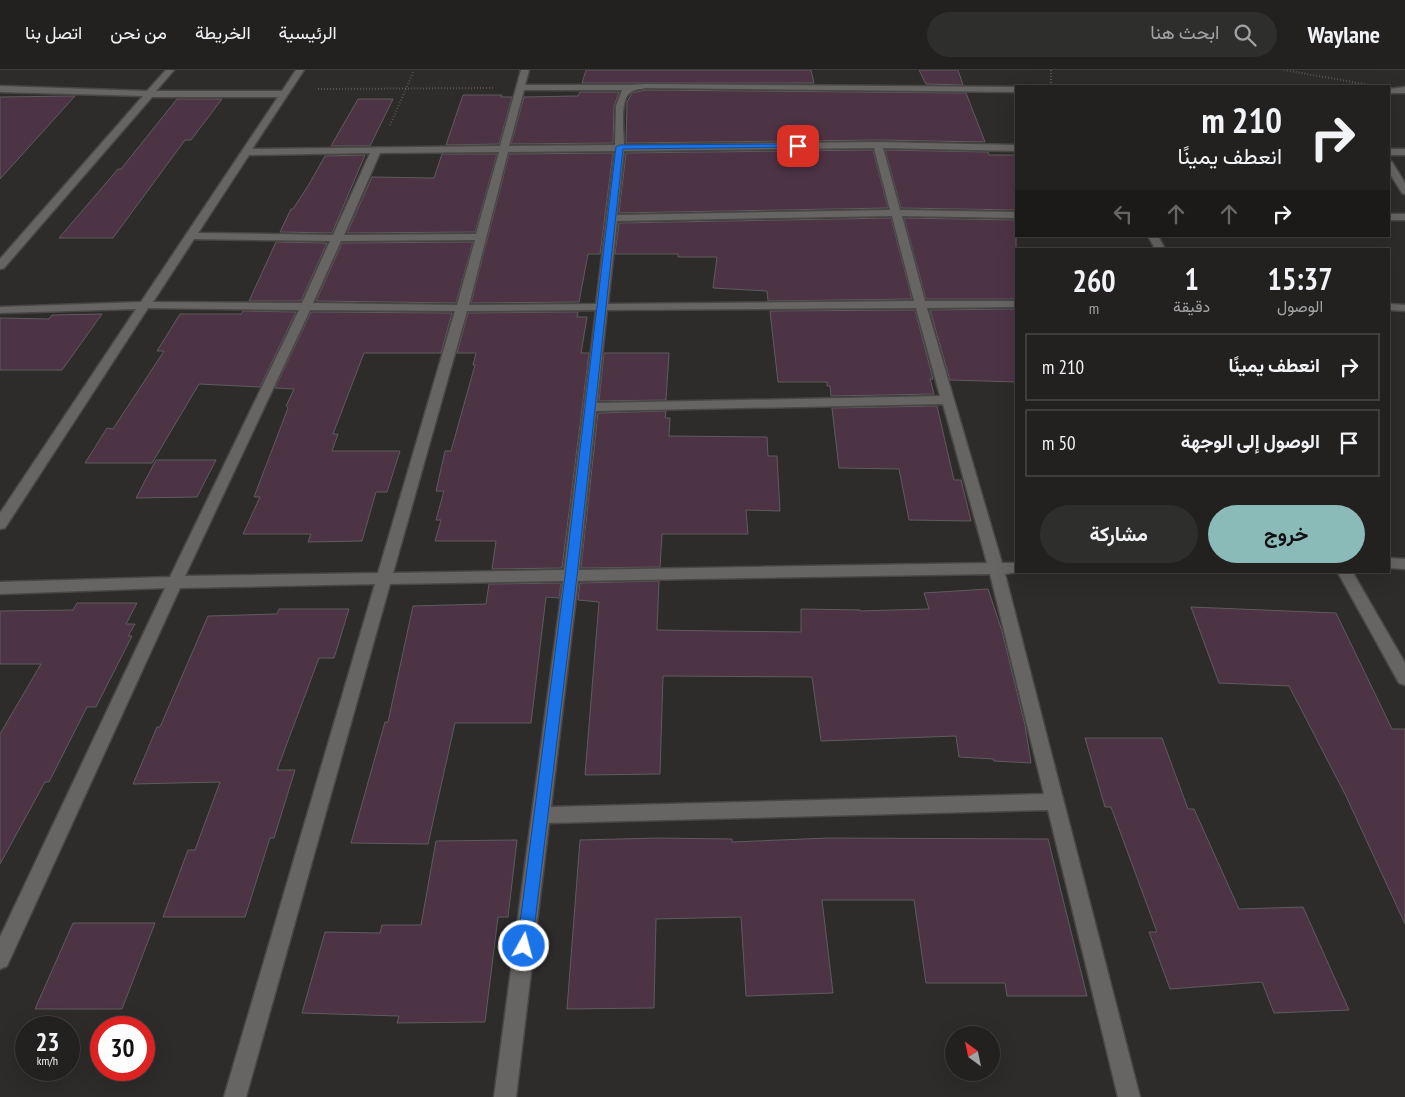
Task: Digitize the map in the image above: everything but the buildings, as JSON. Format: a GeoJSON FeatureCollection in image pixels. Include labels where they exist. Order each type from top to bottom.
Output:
{"type":"FeatureCollection","features":[{"type":"Feature","properties":{"kind":"street"},"geometry":{"type":"LineString","coordinates":[[0,266],[170,70]]}},
{"type":"Feature","properties":{"kind":"street"},"geometry":{"type":"LineString","coordinates":[[0,524],[300,70]]}},
{"type":"Feature","properties":{"kind":"street"},"geometry":{"type":"LineString","coordinates":[[235,1097],[462,308],[525,70]]}},
{"type":"Feature","properties":{"kind":"street"},"geometry":{"type":"LineString","coordinates":[[521,88],[630,88],[656,86],[1015,89]]}},
{"type":"Feature","properties":{"kind":"street"},"geometry":{"type":"LineString","coordinates":[[505,1097],[571,576],[600,307],[620,147],[620,100],[622,94],[630,88]]}},
{"type":"Feature","properties":{"kind":"street"},"geometry":{"type":"LineString","coordinates":[[0,89],[149,94],[286,91]]}},
{"type":"Feature","properties":{"kind":"street"},"geometry":{"type":"LineString","coordinates":[[1390,91],[1405,90]]}},
{"type":"Feature","properties":{"kind":"street"},"geometry":{"type":"LineString","coordinates":[[246,152],[878,145],[1015,148]]}},
{"type":"Feature","properties":{"kind":"street"},"geometry":{"type":"LineString","coordinates":[[878,145],[920,304],[996,568],[1129,1097]]}},
{"type":"Feature","properties":{"kind":"street"},"geometry":{"type":"LineString","coordinates":[[1390,150],[1405,152]]}},
{"type":"Feature","properties":{"kind":"street"},"geometry":{"type":"LineString","coordinates":[[0,959],[175,582],[306,307],[377,151]]}},
{"type":"Feature","properties":{"kind":"street"},"geometry":{"type":"LineString","coordinates":[[1390,166],[1405,191]]}},
{"type":"Feature","properties":{"kind":"street"},"geometry":{"type":"LineString","coordinates":[[611,218],[896,213],[1015,215]]}},
{"type":"Feature","properties":{"kind":"street"},"geometry":{"type":"LineString","coordinates":[[1390,217],[1405,217]]}},
{"type":"Feature","properties":{"kind":"street"},"geometry":{"type":"LineString","coordinates":[[192,236],[482,237]]}},
{"type":"Feature","properties":{"kind":"street"},"geometry":{"type":"LineString","coordinates":[[0,310],[146,305],[462,308],[1015,304]]}},
{"type":"Feature","properties":{"kind":"street"},"geometry":{"type":"LineString","coordinates":[[1390,307],[1405,308]]}},
{"type":"Feature","properties":{"kind":"street"},"geometry":{"type":"LineString","coordinates":[[590,407],[948,400]]}},
{"type":"Feature","properties":{"kind":"street"},"geometry":{"type":"LineString","coordinates":[[1390,563],[1405,564]]}},
{"type":"Feature","properties":{"kind":"street"},"geometry":{"type":"LineString","coordinates":[[0,588],[175,582],[1015,568]]}},
{"type":"Feature","properties":{"kind":"street"},"geometry":{"type":"LineString","coordinates":[[1345,573],[1405,678]]}},
{"type":"Feature","properties":{"kind":"street"},"geometry":{"type":"LineString","coordinates":[[541,815],[1055,802]]}},
{"type":"Feature","properties":{"kind":"path"},"geometry":{"type":"LineString","coordinates":[[377,151],[414,70]]}},
{"type":"Feature","properties":{"kind":"path"},"geometry":{"type":"LineString","coordinates":[[1050,85],[1051,70]]}},
{"type":"Feature","properties":{"kind":"path"},"geometry":{"type":"LineString","coordinates":[[1284,70],[1372,85]]}},
{"type":"Feature","properties":{"kind":"path"},"geometry":{"type":"LineString","coordinates":[[1343,85],[1364,84]]}},
{"type":"Feature","properties":{"kind":"path"},"geometry":{"type":"LineString","coordinates":[[286,91],[521,88]]}},
{"type":"Feature","properties":{"kind":"route"},"geometry":{"type":"LineString","coordinates":[[524,946],[571,576],[600,307],[620,147],[798,146]]}}]}
